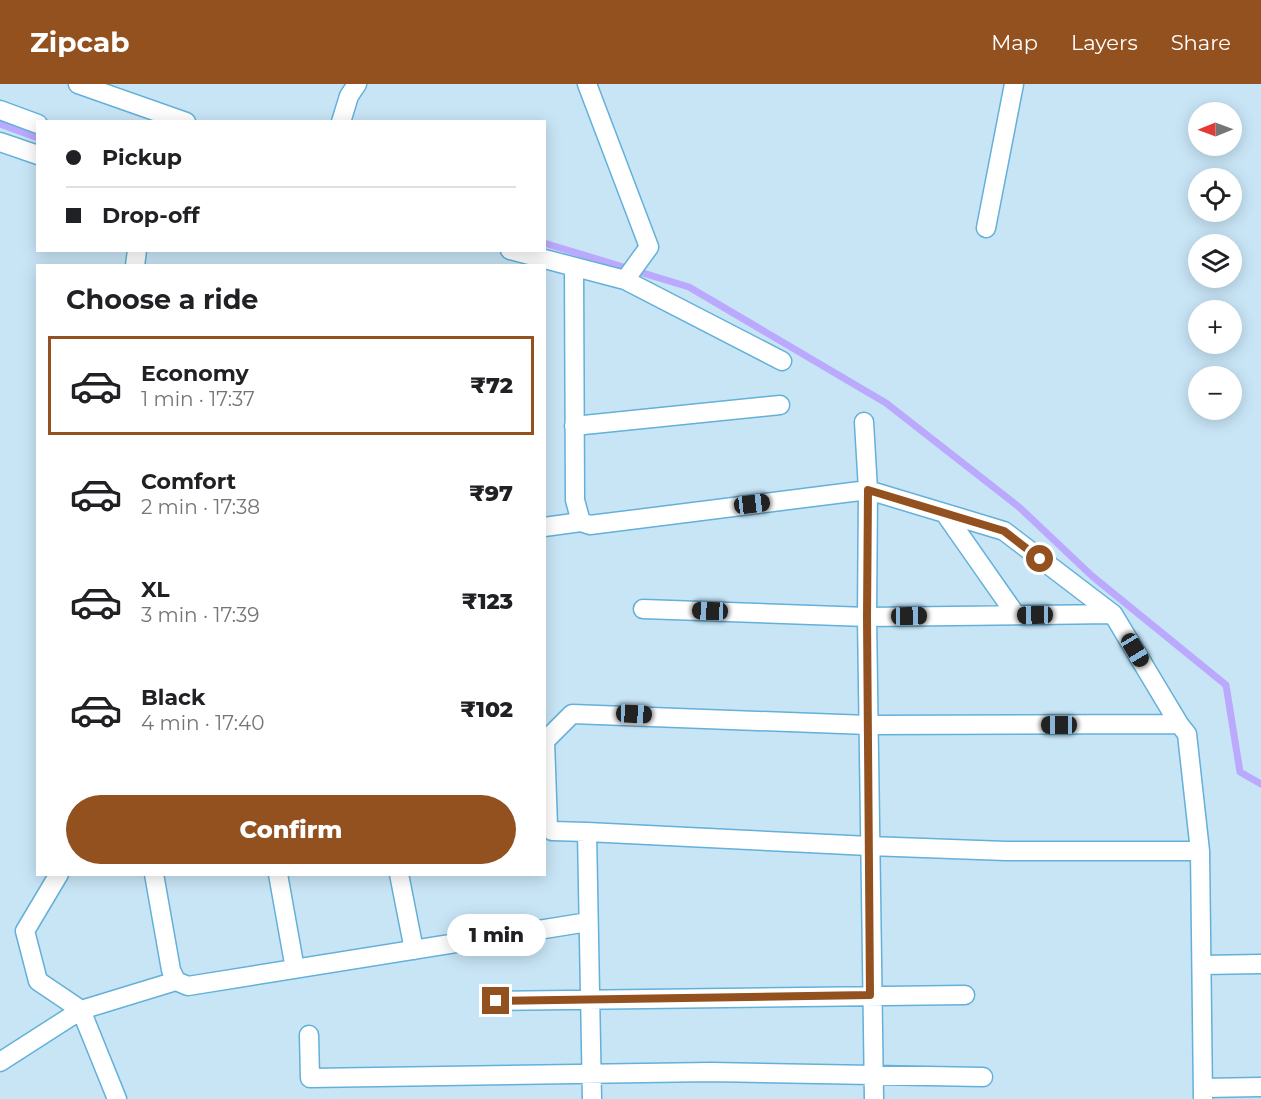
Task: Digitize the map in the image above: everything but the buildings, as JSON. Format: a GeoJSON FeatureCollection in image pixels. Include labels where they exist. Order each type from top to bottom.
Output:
{"type":"FeatureCollection","features":[{"type":"Feature","properties":{"kind":"street"},"geometry":{"type":"LineString","coordinates":[[78,84],[180,120]]}},
{"type":"Feature","properties":{"kind":"street"},"geometry":{"type":"LineString","coordinates":[[342,120],[349,96],[357,84]]}},
{"type":"Feature","properties":{"kind":"street"},"geometry":{"type":"LineString","coordinates":[[587,84],[649,247],[625,280]]}},
{"type":"Feature","properties":{"kind":"street"},"geometry":{"type":"LineString","coordinates":[[986,228],[1014,84]]}},
{"type":"Feature","properties":{"kind":"street"},"geometry":{"type":"LineString","coordinates":[[0,110],[36,123]]}},
{"type":"Feature","properties":{"kind":"street"},"geometry":{"type":"LineString","coordinates":[[0,142],[36,154]]}},
{"type":"Feature","properties":{"kind":"street"},"geometry":{"type":"LineString","coordinates":[[517,252],[625,280],[782,361]]}},
{"type":"Feature","properties":{"kind":"street"},"geometry":{"type":"LineString","coordinates":[[574,268],[575,500],[581,522]]}},
{"type":"Feature","properties":{"kind":"street"},"geometry":{"type":"LineString","coordinates":[[574,426],[780,405]]}},
{"type":"Feature","properties":{"kind":"street"},"geometry":{"type":"LineString","coordinates":[[864,422],[868,490],[870,995],[873,1099]]}},
{"type":"Feature","properties":{"kind":"street"},"geometry":{"type":"LineString","coordinates":[[546,527],[581,522],[590,525],[868,490],[1004,531],[1113,614],[1187,734],[1200,851],[1203,1094],[1261,1087]]}},
{"type":"Feature","properties":{"kind":"street"},"geometry":{"type":"LineString","coordinates":[[946,515],[1016,615]]}},
{"type":"Feature","properties":{"kind":"street"},"geometry":{"type":"LineString","coordinates":[[643,609],[867,617],[1113,614]]}},
{"type":"Feature","properties":{"kind":"street"},"geometry":{"type":"LineString","coordinates":[[546,740],[572,714],[868,725],[1179,724]]}},
{"type":"Feature","properties":{"kind":"street"},"geometry":{"type":"LineString","coordinates":[[546,769],[548,826],[552,831],[869,846],[1006,850],[1200,851]]}},
{"type":"Feature","properties":{"kind":"street"},"geometry":{"type":"LineString","coordinates":[[586,832],[592,1099]]}},
{"type":"Feature","properties":{"kind":"street"},"geometry":{"type":"LineString","coordinates":[[58,876],[25,931],[38,981],[81,1010],[117,1099]]}},
{"type":"Feature","properties":{"kind":"street"},"geometry":{"type":"LineString","coordinates":[[154,876],[165,947],[176,981]]}},
{"type":"Feature","properties":{"kind":"street"},"geometry":{"type":"LineString","coordinates":[[278,876],[295,969]]}},
{"type":"Feature","properties":{"kind":"street"},"geometry":{"type":"LineString","coordinates":[[399,876],[414,950]]}},
{"type":"Feature","properties":{"kind":"street"},"geometry":{"type":"LineString","coordinates":[[0,1062],[81,1010],[176,981],[188,986],[588,922]]}},
{"type":"Feature","properties":{"kind":"street"},"geometry":{"type":"LineString","coordinates":[[1202,965],[1261,964]]}},
{"type":"Feature","properties":{"kind":"street"},"geometry":{"type":"LineString","coordinates":[[496,1001],[965,995]]}},
{"type":"Feature","properties":{"kind":"street"},"geometry":{"type":"LineString","coordinates":[[309,1035],[310,1078],[590,1073],[983,1077]]}},
{"type":"Feature","properties":{"kind":"waterway"},"geometry":{"type":"LineString","coordinates":[[0,124],[36,137]]}},
{"type":"Feature","properties":{"kind":"waterway"},"geometry":{"type":"LineString","coordinates":[[546,244],[689,287],[886,403],[1019,507],[1092,576],[1226,685],[1240,772],[1261,784]]}},
{"type":"Feature","properties":{"kind":"route"},"geometry":{"type":"LineString","coordinates":[[496,1001],[870,995],[868,490],[938,513],[1004,531],[1040,559]]}}]}
